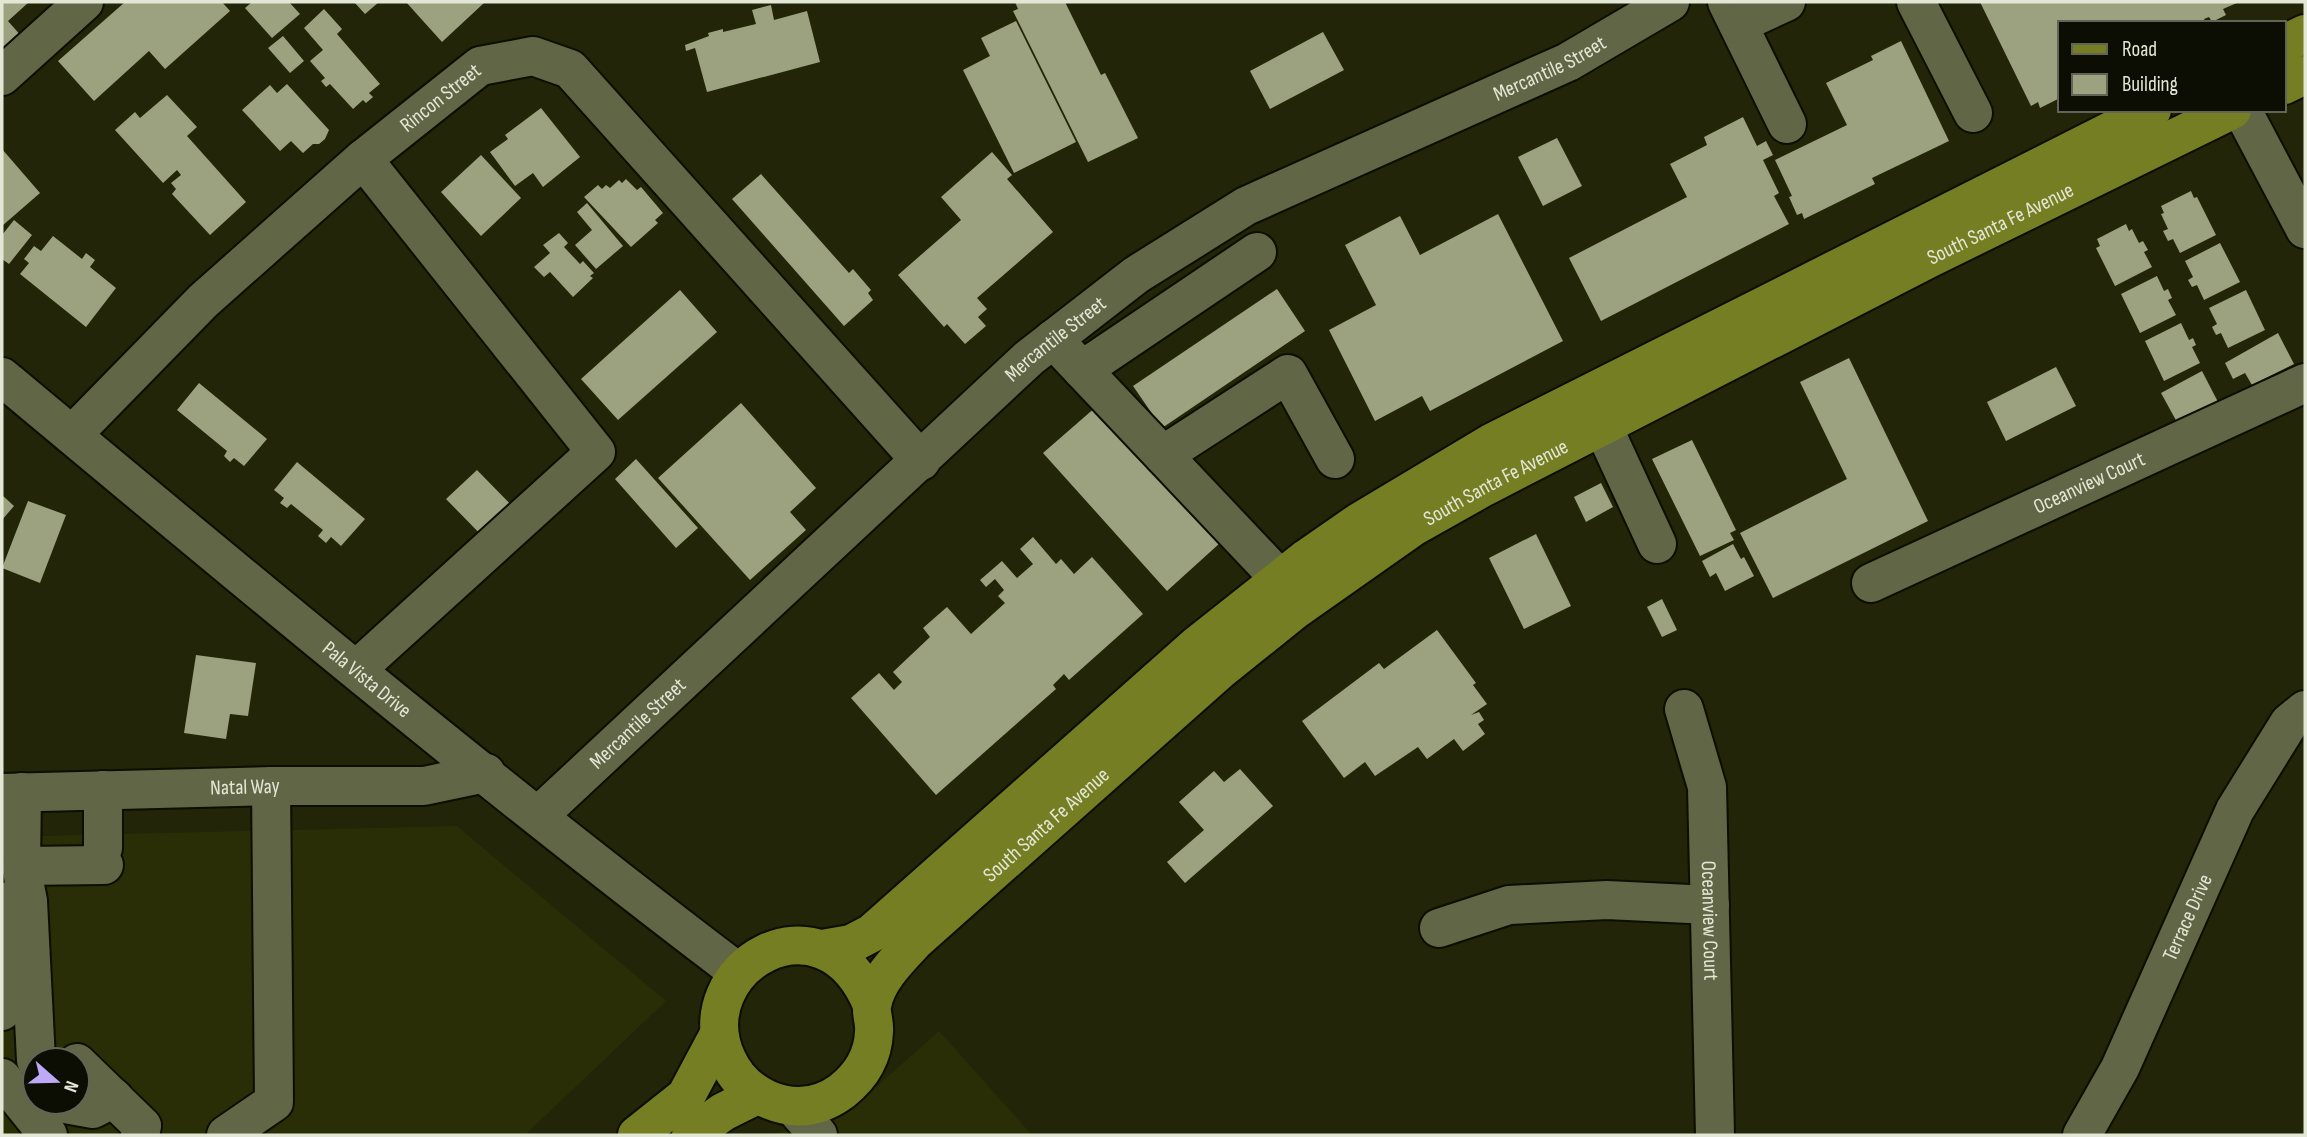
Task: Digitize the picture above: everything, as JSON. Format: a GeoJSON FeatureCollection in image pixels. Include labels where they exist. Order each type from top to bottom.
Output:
{"type":"FeatureCollection","features":[{"type":"Feature","properties":{"kind":"main road"},"geometry":{"type":"LineString","coordinates":[[2286,43],[2305,34]]}},
{"type":"Feature","properties":{"kind":"main road"},"geometry":{"type":"LineString","coordinates":[[2286,84],[2305,75]]}},
{"type":"Feature","properties":{"kind":"main road","name":"South Santa Fe Avenue"},"geometry":{"type":"LineString","coordinates":[[822,949],[851,944],[872,933],[1196,646],[1280,579],[1359,522],[1491,443],[2148,112]]}},
{"type":"Feature","properties":{"kind":"main road","name":"South Santa Fe Avenue"},"geometry":{"type":"LineString","coordinates":[[872,1005],[882,982],[896,961],[916,940],[1219,671],[1295,610],[1413,527],[1484,487],[1928,259],[2228,112]]}},
{"type":"Feature","properties":{"kind":"main road","name":"South Santa Fe Avenue"},"geometry":{"type":"LineString","coordinates":[[638,1135],[686,1096],[718,1036],[722,1005],[729,987],[739,973],[768,952],[802,945],[838,956],[864,985],[872,1005],[872,1050],[864,1068],[854,1081],[828,1101],[809,1106],[793,1106],[757,1095],[741,1082],[730,1066],[718,1036]]}},
{"type":"Feature","properties":{"kind":"main road"},"geometry":{"type":"LineString","coordinates":[[691,1135],[723,1112],[757,1095]]}},
{"type":"Feature","properties":{"kind":"street"},"geometry":{"type":"LineString","coordinates":[[2,76],[84,2]]}},
{"type":"Feature","properties":{"kind":"street","name":"Mercantile Street"},"geometry":{"type":"LineString","coordinates":[[538,816],[1029,358],[1136,275],[1246,206],[1568,62],[1670,2]]}},
{"type":"Feature","properties":{"kind":"street"},"geometry":{"type":"LineString","coordinates":[[1786,2],[1732,13],[1787,124]]}},
{"type":"Feature","properties":{"kind":"street"},"geometry":{"type":"LineString","coordinates":[[1916,2],[1973,113]]}},
{"type":"Feature","properties":{"kind":"street","name":"Rincon Street"},"geometry":{"type":"LineString","coordinates":[[72,435],[204,301],[363,159],[480,66],[533,55],[570,69],[920,461]]}},
{"type":"Feature","properties":{"kind":"street"},"geometry":{"type":"LineString","coordinates":[[2243,112],[2305,229]]}},
{"type":"Feature","properties":{"kind":"street"},"geometry":{"type":"LineString","coordinates":[[357,669],[596,452],[363,159]]}},
{"type":"Feature","properties":{"kind":"street"},"geometry":{"type":"LineString","coordinates":[[1082,370],[1257,252]]}},
{"type":"Feature","properties":{"kind":"street"},"geometry":{"type":"LineString","coordinates":[[1053,339],[1280,579]]}},
{"type":"Feature","properties":{"kind":"street"},"geometry":{"type":"LineString","coordinates":[[1163,455],[1288,373],[1335,459]]}},
{"type":"Feature","properties":{"kind":"street","name":"Pala Vista Drive"},"geometry":{"type":"LineString","coordinates":[[2,377],[633,893],[739,973]]}},
{"type":"Feature","properties":{"kind":"street","name":"Oceanview Court"},"geometry":{"type":"LineString","coordinates":[[1871,583],[2305,383]]}},
{"type":"Feature","properties":{"kind":"street"},"geometry":{"type":"LineString","coordinates":[[1603,426],[1657,544]]}},
{"type":"Feature","properties":{"kind":"street","name":"Oceanview Court"},"geometry":{"type":"LineString","coordinates":[[1684,709],[1707,787],[1715,1135]]}},
{"type":"Feature","properties":{"kind":"street","name":"Terrace Drive"},"geometry":{"type":"LineString","coordinates":[[2082,1135],[2120,1068],[2235,810],[2289,723],[2305,710]]}},
{"type":"Feature","properties":{"kind":"street","name":"Natal Way"},"geometry":{"type":"LineString","coordinates":[[12,792],[271,786],[424,786],[486,773]]}},
{"type":"Feature","properties":{"kind":"street"},"geometry":{"type":"LineString","coordinates":[[226,1135],[274,1102],[271,786]]}},
{"type":"Feature","properties":{"kind":"street"},"geometry":{"type":"LineString","coordinates":[[21,866],[104,857],[103,790]]}},
{"type":"Feature","properties":{"kind":"street"},"geometry":{"type":"LineString","coordinates":[[12,792],[21,866],[5,912],[24,1031],[49,1046]]}},
{"type":"Feature","properties":{"kind":"street"},"geometry":{"type":"LineString","coordinates":[[1439,928],[1509,905],[1607,900],[1710,905]]}},
{"type":"Feature","properties":{"kind":"street"},"geometry":{"type":"LineString","coordinates":[[91,1077],[142,1126],[139,1135]]}},
{"type":"Feature","properties":{"kind":"street"},"geometry":{"type":"LineString","coordinates":[[2,1079],[48,1135]]}},
{"type":"Feature","properties":{"kind":"street"},"geometry":{"type":"LineString","coordinates":[[91,1109],[114,1098]]}},
{"type":"Feature","properties":{"kind":"street"},"geometry":{"type":"LineString","coordinates":[[793,1106],[818,1135]]}},
{"type":"Feature","properties":{"kind":"shaded area"},"geometry":{"type":"Polygon","coordinates":[[[457,826],[666,1001],[525,1135],[2,1135],[2,837],[457,826]]]}},
{"type":"Feature","properties":{"kind":"shaded area"},"geometry":{"type":"Polygon","coordinates":[[[939,1031],[1032,1135],[757,1135],[791,1131],[833,1117],[866,1096],[939,1031]]]}},
{"type":"Feature","properties":{"kind":"building"},"geometry":{"type":"Polygon","coordinates":[[[2,2],[29,2],[8,21],[29,45],[2,70],[2,2]]]}},
{"type":"Feature","properties":{"kind":"building"},"geometry":{"type":"Polygon","coordinates":[[[125,2],[222,2],[230,11],[165,69],[149,51],[94,101],[58,61],[125,2]]]}},
{"type":"Feature","properties":{"kind":"building"},"geometry":{"type":"Polygon","coordinates":[[[252,2],[289,2],[300,14],[272,38],[245,8],[252,2]]]}},
{"type":"Feature","properties":{"kind":"building"},"geometry":{"type":"Polygon","coordinates":[[[354,2],[379,2],[365,14],[354,2]]]}},
{"type":"Feature","properties":{"kind":"building"},"geometry":{"type":"Polygon","coordinates":[[[406,2],[485,2],[442,42],[406,2]]]}},
{"type":"Feature","properties":{"kind":"building"},"geometry":{"type":"Polygon","coordinates":[[[1015,2],[1065,2],[1101,75],[1105,73],[1138,138],[1088,162],[1013,11],[1018,9],[1015,2]]]}},
{"type":"Feature","properties":{"kind":"building"},"geometry":{"type":"Polygon","coordinates":[[[1980,2],[2239,2],[2223,9],[2226,15],[2214,21],[2209,17],[2204,19],[2205,21],[2058,21],[2058,99],[2040,108],[2038,102],[2031,106],[1980,2]]]}},
{"type":"Feature","properties":{"kind":"building"},"geometry":{"type":"Polygon","coordinates":[[[771,5],[774,20],[807,11],[820,62],[707,92],[695,48],[686,51],[685,45],[709,36],[708,33],[756,24],[752,10],[771,5]]]}},
{"type":"Feature","properties":{"kind":"building"},"geometry":{"type":"Polygon","coordinates":[[[324,9],[342,29],[337,34],[380,84],[369,93],[373,97],[366,103],[363,100],[353,109],[330,84],[326,87],[321,81],[325,78],[310,61],[323,50],[304,28],[324,9]]]}},
{"type":"Feature","properties":{"kind":"building"},"geometry":{"type":"Polygon","coordinates":[[[1016,21],[1076,142],[1014,173],[963,70],[990,56],[981,38],[1016,21]]]}},
{"type":"Feature","properties":{"kind":"building"},"geometry":{"type":"Polygon","coordinates":[[[1323,32],[1344,70],[1270,109],[1250,71],[1323,32]]]}},
{"type":"Feature","properties":{"kind":"building"},"geometry":{"type":"Polygon","coordinates":[[[283,36],[304,61],[290,73],[268,48],[283,36]]]}},
{"type":"Feature","properties":{"kind":"building"},"geometry":{"type":"Polygon","coordinates":[[[1901,41],[1949,141],[1872,178],[1875,184],[1804,219],[1802,213],[1797,215],[1789,197],[1792,196],[1775,160],[1847,125],[1826,83],[1873,60],[1871,56],[1901,41]]]}},
{"type":"Feature","properties":{"kind":"building"},"geometry":{"type":"Polygon","coordinates":[[[287,84],[329,130],[325,139],[319,144],[313,144],[303,153],[291,141],[280,151],[242,110],[270,85],[277,93],[287,84]]]}},
{"type":"Feature","properties":{"kind":"building"},"geometry":{"type":"Polygon","coordinates":[[[167,95],[197,127],[187,136],[246,202],[210,235],[172,194],[176,189],[171,183],[181,175],[177,170],[163,183],[115,130],[135,112],[140,118],[167,95]]]}},
{"type":"Feature","properties":{"kind":"building"},"geometry":{"type":"Polygon","coordinates":[[[541,108],[580,157],[543,187],[533,173],[515,186],[490,152],[508,139],[505,135],[541,108]]]}},
{"type":"Feature","properties":{"kind":"building"},"geometry":{"type":"Polygon","coordinates":[[[1743,117],[1757,146],[1766,141],[1773,155],[1763,160],[1779,193],[1774,196],[1789,224],[1601,321],[1569,258],[1687,197],[1670,164],[1707,145],[1704,137],[1743,117]]]}},
{"type":"Feature","properties":{"kind":"building"},"geometry":{"type":"Polygon","coordinates":[[[1557,138],[1582,186],[1543,206],[1518,157],[1557,138]]]}},
{"type":"Feature","properties":{"kind":"building"},"geometry":{"type":"Polygon","coordinates":[[[2,149],[40,193],[2,226],[2,149]]]}},
{"type":"Feature","properties":{"kind":"building"},"geometry":{"type":"Polygon","coordinates":[[[992,152],[1012,175],[1007,179],[1053,232],[977,298],[987,309],[978,317],[986,326],[965,344],[947,324],[944,327],[898,275],[961,220],[941,197],[992,152]]]}},
{"type":"Feature","properties":{"kind":"building"},"geometry":{"type":"Polygon","coordinates":[[[481,155],[521,198],[481,236],[441,192],[481,155]]]}},
{"type":"Feature","properties":{"kind":"building"},"geometry":{"type":"Polygon","coordinates":[[[761,174],[849,273],[853,269],[871,290],[868,293],[873,300],[844,326],[732,199],[761,174]]]}},
{"type":"Feature","properties":{"kind":"building"},"geometry":{"type":"Polygon","coordinates":[[[626,179],[637,190],[641,187],[663,213],[655,220],[658,223],[631,247],[584,197],[598,185],[602,189],[606,185],[610,188],[619,180],[622,183],[626,179]]]}},
{"type":"Feature","properties":{"kind":"building"},"geometry":{"type":"Polygon","coordinates":[[[2191,191],[2194,198],[2197,197],[2216,235],[2180,253],[2173,239],[2168,241],[2163,231],[2168,229],[2161,214],[2164,213],[2161,206],[2191,191]]]}},
{"type":"Feature","properties":{"kind":"building"},"geometry":{"type":"Polygon","coordinates":[[[587,203],[623,246],[596,269],[575,245],[592,230],[577,212],[587,203]]]}},
{"type":"Feature","properties":{"kind":"building"},"geometry":{"type":"Polygon","coordinates":[[[1498,214],[1563,341],[1430,411],[1422,396],[1375,421],[1329,330],[1376,305],[1345,245],[1400,216],[1420,255],[1498,214]]]}},
{"type":"Feature","properties":{"kind":"building"},"geometry":{"type":"Polygon","coordinates":[[[14,220],[32,235],[9,264],[2,259],[2,235],[14,220]]]}},
{"type":"Feature","properties":{"kind":"building"},"geometry":{"type":"Polygon","coordinates":[[[2126,224],[2129,231],[2132,229],[2139,243],[2143,241],[2148,250],[2144,252],[2152,267],[2115,286],[2096,248],[2100,246],[2097,239],[2126,224]]]}},
{"type":"Feature","properties":{"kind":"building"},"geometry":{"type":"Polygon","coordinates":[[[559,233],[568,243],[564,247],[580,264],[583,261],[594,273],[590,276],[593,278],[573,297],[550,272],[544,277],[534,267],[550,253],[543,245],[559,233]]]}},
{"type":"Feature","properties":{"kind":"building"},"geometry":{"type":"Polygon","coordinates":[[[53,236],[82,259],[86,253],[95,260],[90,267],[116,288],[86,327],[20,274],[29,263],[24,259],[34,246],[41,251],[53,236]]]}},
{"type":"Feature","properties":{"kind":"building"},"geometry":{"type":"Polygon","coordinates":[[[2220,243],[2240,282],[2204,300],[2197,285],[2192,287],[2188,280],[2193,277],[2185,261],[2220,243]]]}},
{"type":"Feature","properties":{"kind":"building"},"geometry":{"type":"Polygon","coordinates":[[[2157,276],[2164,291],[2168,289],[2172,298],[2168,300],[2176,315],[2140,333],[2121,294],[2157,276]]]}},
{"type":"Feature","properties":{"kind":"building"},"geometry":{"type":"Polygon","coordinates":[[[1277,289],[1305,331],[1162,428],[1133,386],[1277,289]]]}},
{"type":"Feature","properties":{"kind":"building"},"geometry":{"type":"Polygon","coordinates":[[[680,290],[717,332],[618,420],[581,379],[680,290]]]}},
{"type":"Feature","properties":{"kind":"building"},"geometry":{"type":"Polygon","coordinates":[[[2246,290],[2265,330],[2228,348],[2221,333],[2216,335],[2212,327],[2217,324],[2209,308],[2246,290]]]}},
{"type":"Feature","properties":{"kind":"building"},"geometry":{"type":"Polygon","coordinates":[[[2181,323],[2189,340],[2193,338],[2196,345],[2192,347],[2200,363],[2164,381],[2145,341],[2181,323]]]}},
{"type":"Feature","properties":{"kind":"building"},"geometry":{"type":"Polygon","coordinates":[[[2278,333],[2294,364],[2252,385],[2245,373],[2233,379],[2225,363],[2278,333]]]}},
{"type":"Feature","properties":{"kind":"building"},"geometry":{"type":"Polygon","coordinates":[[[1849,358],[1928,521],[1773,598],[1740,533],[1847,479],[1800,382],[1849,358]]]}},
{"type":"Feature","properties":{"kind":"building"},"geometry":{"type":"Polygon","coordinates":[[[2056,367],[2076,406],[2006,441],[1987,402],[2056,367]]]}},
{"type":"Feature","properties":{"kind":"building"},"geometry":{"type":"Polygon","coordinates":[[[2202,371],[2218,402],[2178,424],[2161,393],[2202,371]]]}},
{"type":"Feature","properties":{"kind":"building"},"geometry":{"type":"Polygon","coordinates":[[[199,383],[267,439],[244,466],[234,458],[230,462],[224,456],[227,451],[177,410],[199,383]]]}},
{"type":"Feature","properties":{"kind":"building"},"geometry":{"type":"Polygon","coordinates":[[[741,403],[816,488],[790,512],[806,530],[750,580],[658,478],[741,403]]]}},
{"type":"Feature","properties":{"kind":"building"},"geometry":{"type":"Polygon","coordinates":[[[1097,406],[1220,543],[1167,591],[1043,453],[1097,406]]]}},
{"type":"Feature","properties":{"kind":"building"},"geometry":{"type":"Polygon","coordinates":[[[1692,440],[1736,530],[1730,533],[1734,540],[1700,556],[1652,459],[1692,440]]]}},
{"type":"Feature","properties":{"kind":"building"},"geometry":{"type":"Polygon","coordinates":[[[636,459],[698,528],[676,548],[615,479],[636,459]]]}},
{"type":"Feature","properties":{"kind":"building"},"geometry":{"type":"Polygon","coordinates":[[[297,462],[365,519],[341,546],[331,537],[326,543],[318,536],[323,530],[291,504],[287,508],[280,503],[284,498],[274,490],[297,462]]]}},
{"type":"Feature","properties":{"kind":"building"},"geometry":{"type":"Polygon","coordinates":[[[477,470],[522,516],[491,545],[446,499],[477,470]]]}},
{"type":"Feature","properties":{"kind":"building"},"geometry":{"type":"Polygon","coordinates":[[[1601,483],[1613,507],[1586,522],[1574,497],[1601,483]]]}},
{"type":"Feature","properties":{"kind":"building"},"geometry":{"type":"Polygon","coordinates":[[[2,495],[14,506],[2,520],[2,495]]]}},
{"type":"Feature","properties":{"kind":"building"},"geometry":{"type":"Polygon","coordinates":[[[28,501],[66,515],[40,583],[2,568],[28,501]]]}},
{"type":"Feature","properties":{"kind":"building"},"geometry":{"type":"Polygon","coordinates":[[[1536,534],[1571,606],[1524,629],[1489,558],[1536,534]]]}},
{"type":"Feature","properties":{"kind":"building"},"geometry":{"type":"Polygon","coordinates":[[[1033,537],[1056,564],[1061,559],[1074,574],[1092,557],[1143,614],[1069,680],[1064,674],[1053,685],[1056,689],[936,795],[851,698],[879,673],[894,690],[902,682],[893,672],[930,637],[923,628],[947,607],[971,634],[1005,603],[998,596],[1004,590],[995,579],[986,587],[980,580],[1002,561],[1017,578],[1033,564],[1020,549],[1033,537]]]}},
{"type":"Feature","properties":{"kind":"building"},"geometry":{"type":"Polygon","coordinates":[[[1733,544],[1754,576],[1725,591],[1716,573],[1710,577],[1702,561],[1733,544]]]}},
{"type":"Feature","properties":{"kind":"building"},"geometry":{"type":"Polygon","coordinates":[[[1662,599],[1677,630],[1662,637],[1647,607],[1662,599]]]}},
{"type":"Feature","properties":{"kind":"building"},"geometry":{"type":"Polygon","coordinates":[[[1437,630],[1476,683],[1473,685],[1487,704],[1471,715],[1479,712],[1484,720],[1478,724],[1485,734],[1463,751],[1454,739],[1427,759],[1418,747],[1375,776],[1365,762],[1344,778],[1302,721],[1379,663],[1384,669],[1437,630]]]}},
{"type":"Feature","properties":{"kind":"building"},"geometry":{"type":"Polygon","coordinates":[[[196,655],[256,663],[248,716],[230,714],[226,739],[184,733],[196,655]]]}},
{"type":"Feature","properties":{"kind":"building"},"geometry":{"type":"Polygon","coordinates":[[[1240,769],[1273,806],[1185,883],[1167,862],[1204,830],[1179,802],[1214,771],[1224,782],[1240,769]]]}}]}
